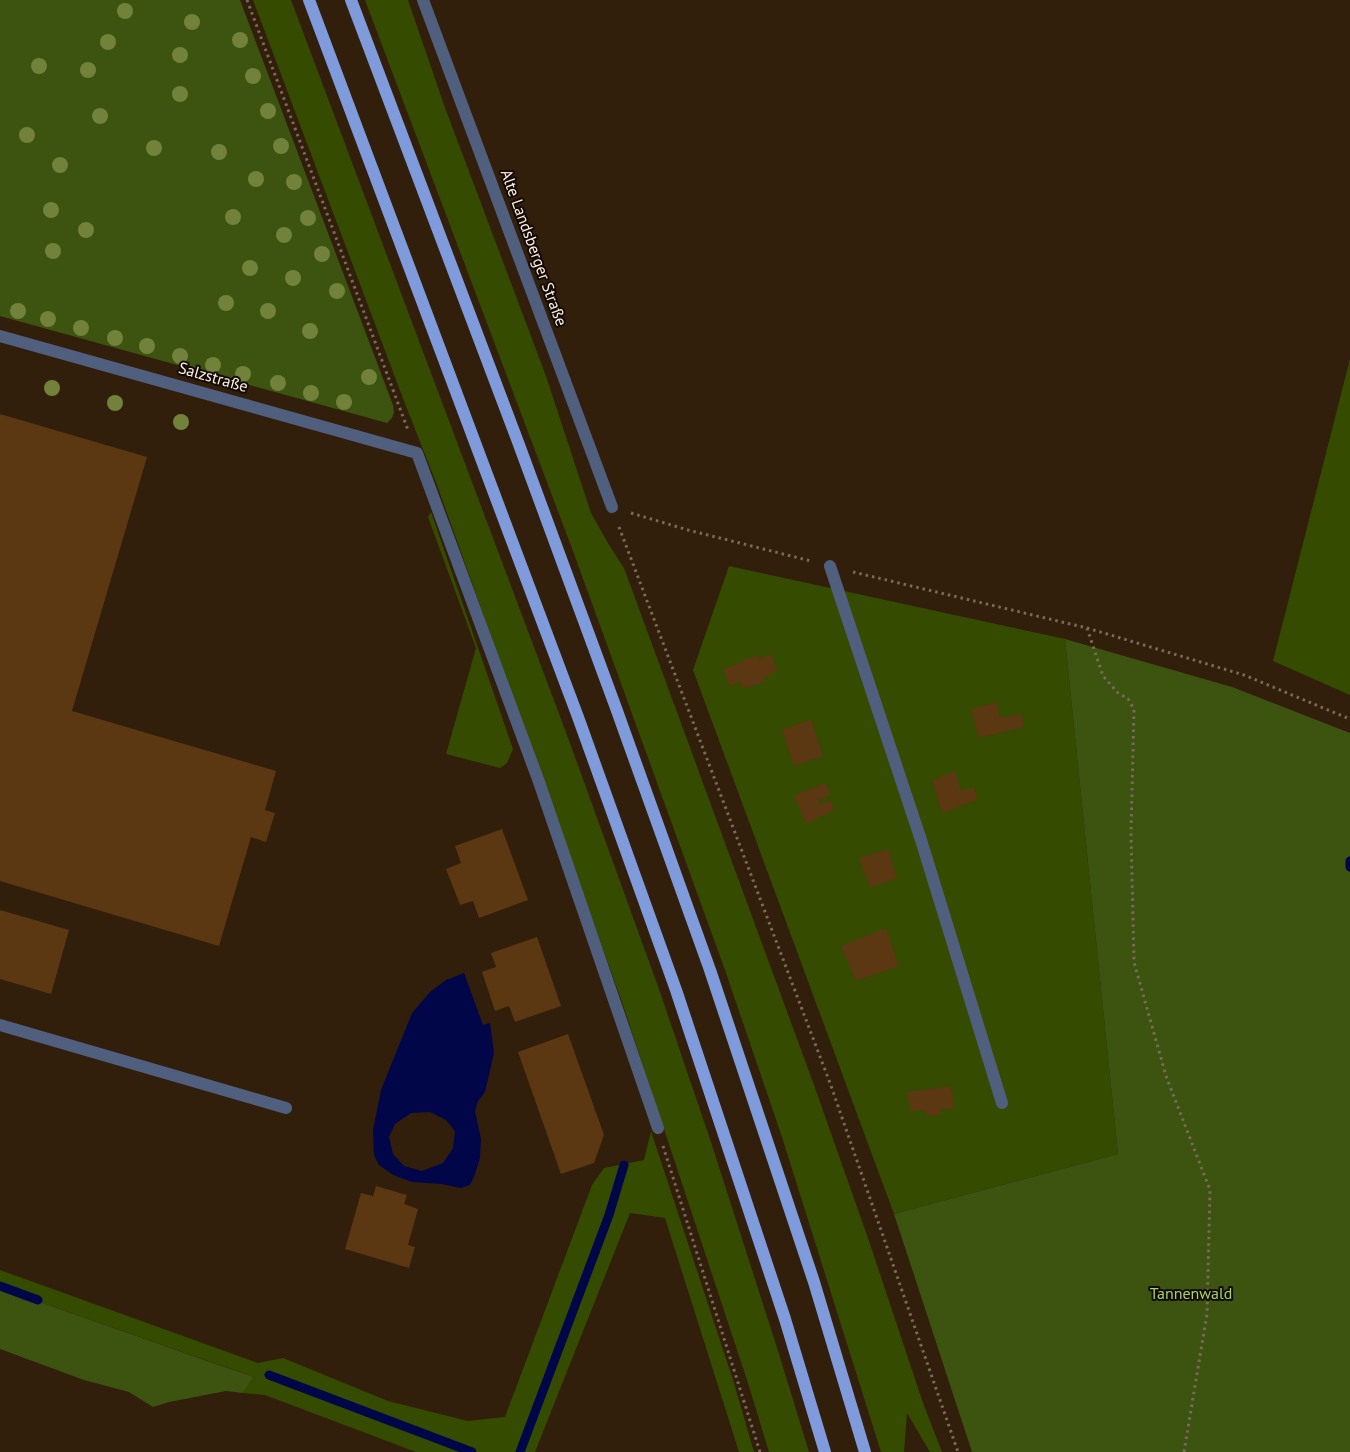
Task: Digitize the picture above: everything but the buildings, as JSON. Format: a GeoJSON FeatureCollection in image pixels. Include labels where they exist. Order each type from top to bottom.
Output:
{"type":"FeatureCollection","features":[{"type":"Feature","properties":{"kind":"main road"},"geometry":{"type":"LineString","coordinates":[[309,0],[578,717],[676,990],[779,1300],[825,1452]]}},
{"type":"Feature","properties":{"kind":"main road"},"geometry":{"type":"LineString","coordinates":[[351,0],[528,470],[710,970],[814,1282],[865,1452]]}},
{"type":"Feature","properties":{"kind":"street","name":"Alte Landsberger Straße"},"geometry":{"type":"LineString","coordinates":[[423,0],[612,507]]}},
{"type":"Feature","properties":{"kind":"street","name":"Salzstraße"},"geometry":{"type":"LineString","coordinates":[[0,336],[416,453]]}},
{"type":"Feature","properties":{"kind":"street"},"geometry":{"type":"LineString","coordinates":[[416,453],[539,782],[658,1128]]}},
{"type":"Feature","properties":{"kind":"street"},"geometry":{"type":"LineString","coordinates":[[830,566],[921,840],[1002,1103]]}},
{"type":"Feature","properties":{"kind":"street"},"geometry":{"type":"LineString","coordinates":[[0,1025],[286,1108]]}},
{"type":"Feature","properties":{"kind":"path"},"geometry":{"type":"LineString","coordinates":[[246,0],[416,453]]}},
{"type":"Feature","properties":{"kind":"path"},"geometry":{"type":"LineString","coordinates":[[612,507],[664,523]]}},
{"type":"Feature","properties":{"kind":"path"},"geometry":{"type":"LineString","coordinates":[[612,507],[830,1083],[958,1452]]}},
{"type":"Feature","properties":{"kind":"path"},"geometry":{"type":"LineString","coordinates":[[988,605],[1087,628],[1244,675],[1350,719]]}},
{"type":"Feature","properties":{"kind":"path"},"geometry":{"type":"LineString","coordinates":[[1087,628],[1103,676],[1117,692],[1128,699],[1134,709],[1131,832],[1134,962],[1166,1076],[1210,1190],[1207,1314],[1184,1452]]}},
{"type":"Feature","properties":{"kind":"path"},"geometry":{"type":"LineString","coordinates":[[658,1128],[760,1452]]}},
{"type":"Feature","properties":{"kind":"green space"},"geometry":{"type":"Polygon","coordinates":[[[0,0],[240,0],[393,405],[394,412],[392,418],[387,423],[0,316],[0,0]]]}},
{"type":"Feature","properties":{"kind":"green space"},"geometry":{"type":"Polygon","coordinates":[[[253,0],[291,0],[567,735],[660,992],[711,1142],[809,1452],[769,1452],[623,1005],[437,485],[253,0]]]}},
{"type":"Feature","properties":{"kind":"green space"},"geometry":{"type":"Polygon","coordinates":[[[365,0],[408,0],[444,105],[546,376],[591,513],[624,568],[814,1085],[923,1403],[942,1452],[930,1452],[907,1413],[904,1452],[881,1452],[782,1137],[725,970],[573,551],[365,0]]]}},
{"type":"Feature","properties":{"kind":"green space"},"geometry":{"type":"Polygon","coordinates":[[[1350,359],[1350,695],[1273,661],[1350,359]]]}},
{"type":"Feature","properties":{"kind":"green space"},"geometry":{"type":"Polygon","coordinates":[[[431,512],[513,749],[507,763],[500,768],[446,754],[476,648],[428,517],[431,512]]]}},
{"type":"Feature","properties":{"kind":"green space"},"geometry":{"type":"Polygon","coordinates":[[[729,566],[1065,639],[1118,1154],[894,1214],[693,670],[729,566]]]}},
{"type":"Feature","properties":{"kind":"green space","name":"Tannenwald"},"geometry":{"type":"Polygon","coordinates":[[[1065,639],[1232,687],[1350,733],[1350,1452],[972,1452],[894,1214],[1118,1154],[1065,639]]]}},
{"type":"Feature","properties":{"kind":"green space"},"geometry":{"type":"Polygon","coordinates":[[[651,1131],[734,1383],[754,1452],[739,1452],[665,1218],[630,1213],[535,1452],[416,1452],[265,1395],[243,1393],[254,1377],[0,1288],[0,1270],[258,1363],[283,1358],[388,1401],[468,1421],[505,1417],[592,1185],[604,1168],[644,1160],[651,1131]]]}},
{"type":"Feature","properties":{"kind":"green space"},"geometry":{"type":"Polygon","coordinates":[[[0,1288],[254,1377],[243,1393],[226,1391],[153,1407],[129,1392],[84,1380],[0,1349],[0,1288]]]}},
{"type":"Feature","properties":{"kind":"shaded area"},"geometry":{"type":"Polygon","coordinates":[[[464,973],[483,1025],[490,1023],[494,1053],[485,1092],[478,1101],[475,1111],[481,1139],[480,1158],[470,1185],[461,1188],[441,1184],[412,1182],[393,1175],[379,1165],[374,1155],[373,1130],[381,1090],[412,1013],[430,992],[446,980],[464,973]],[[430,1112],[411,1113],[395,1124],[389,1137],[393,1154],[404,1166],[422,1171],[443,1163],[453,1148],[455,1131],[446,1120],[430,1112]]]}},
{"type":"Feature","properties":{"kind":"waterway"},"geometry":{"type":"LineString","coordinates":[[1350,861],[1350,867]]}},
{"type":"Feature","properties":{"kind":"waterway"},"geometry":{"type":"LineString","coordinates":[[520,1452],[609,1215],[624,1165]]}},
{"type":"Feature","properties":{"kind":"waterway"},"geometry":{"type":"LineString","coordinates":[[0,1286],[38,1300]]}},
{"type":"Feature","properties":{"kind":"waterway"},"geometry":{"type":"LineString","coordinates":[[269,1375],[472,1452]]}}]}
